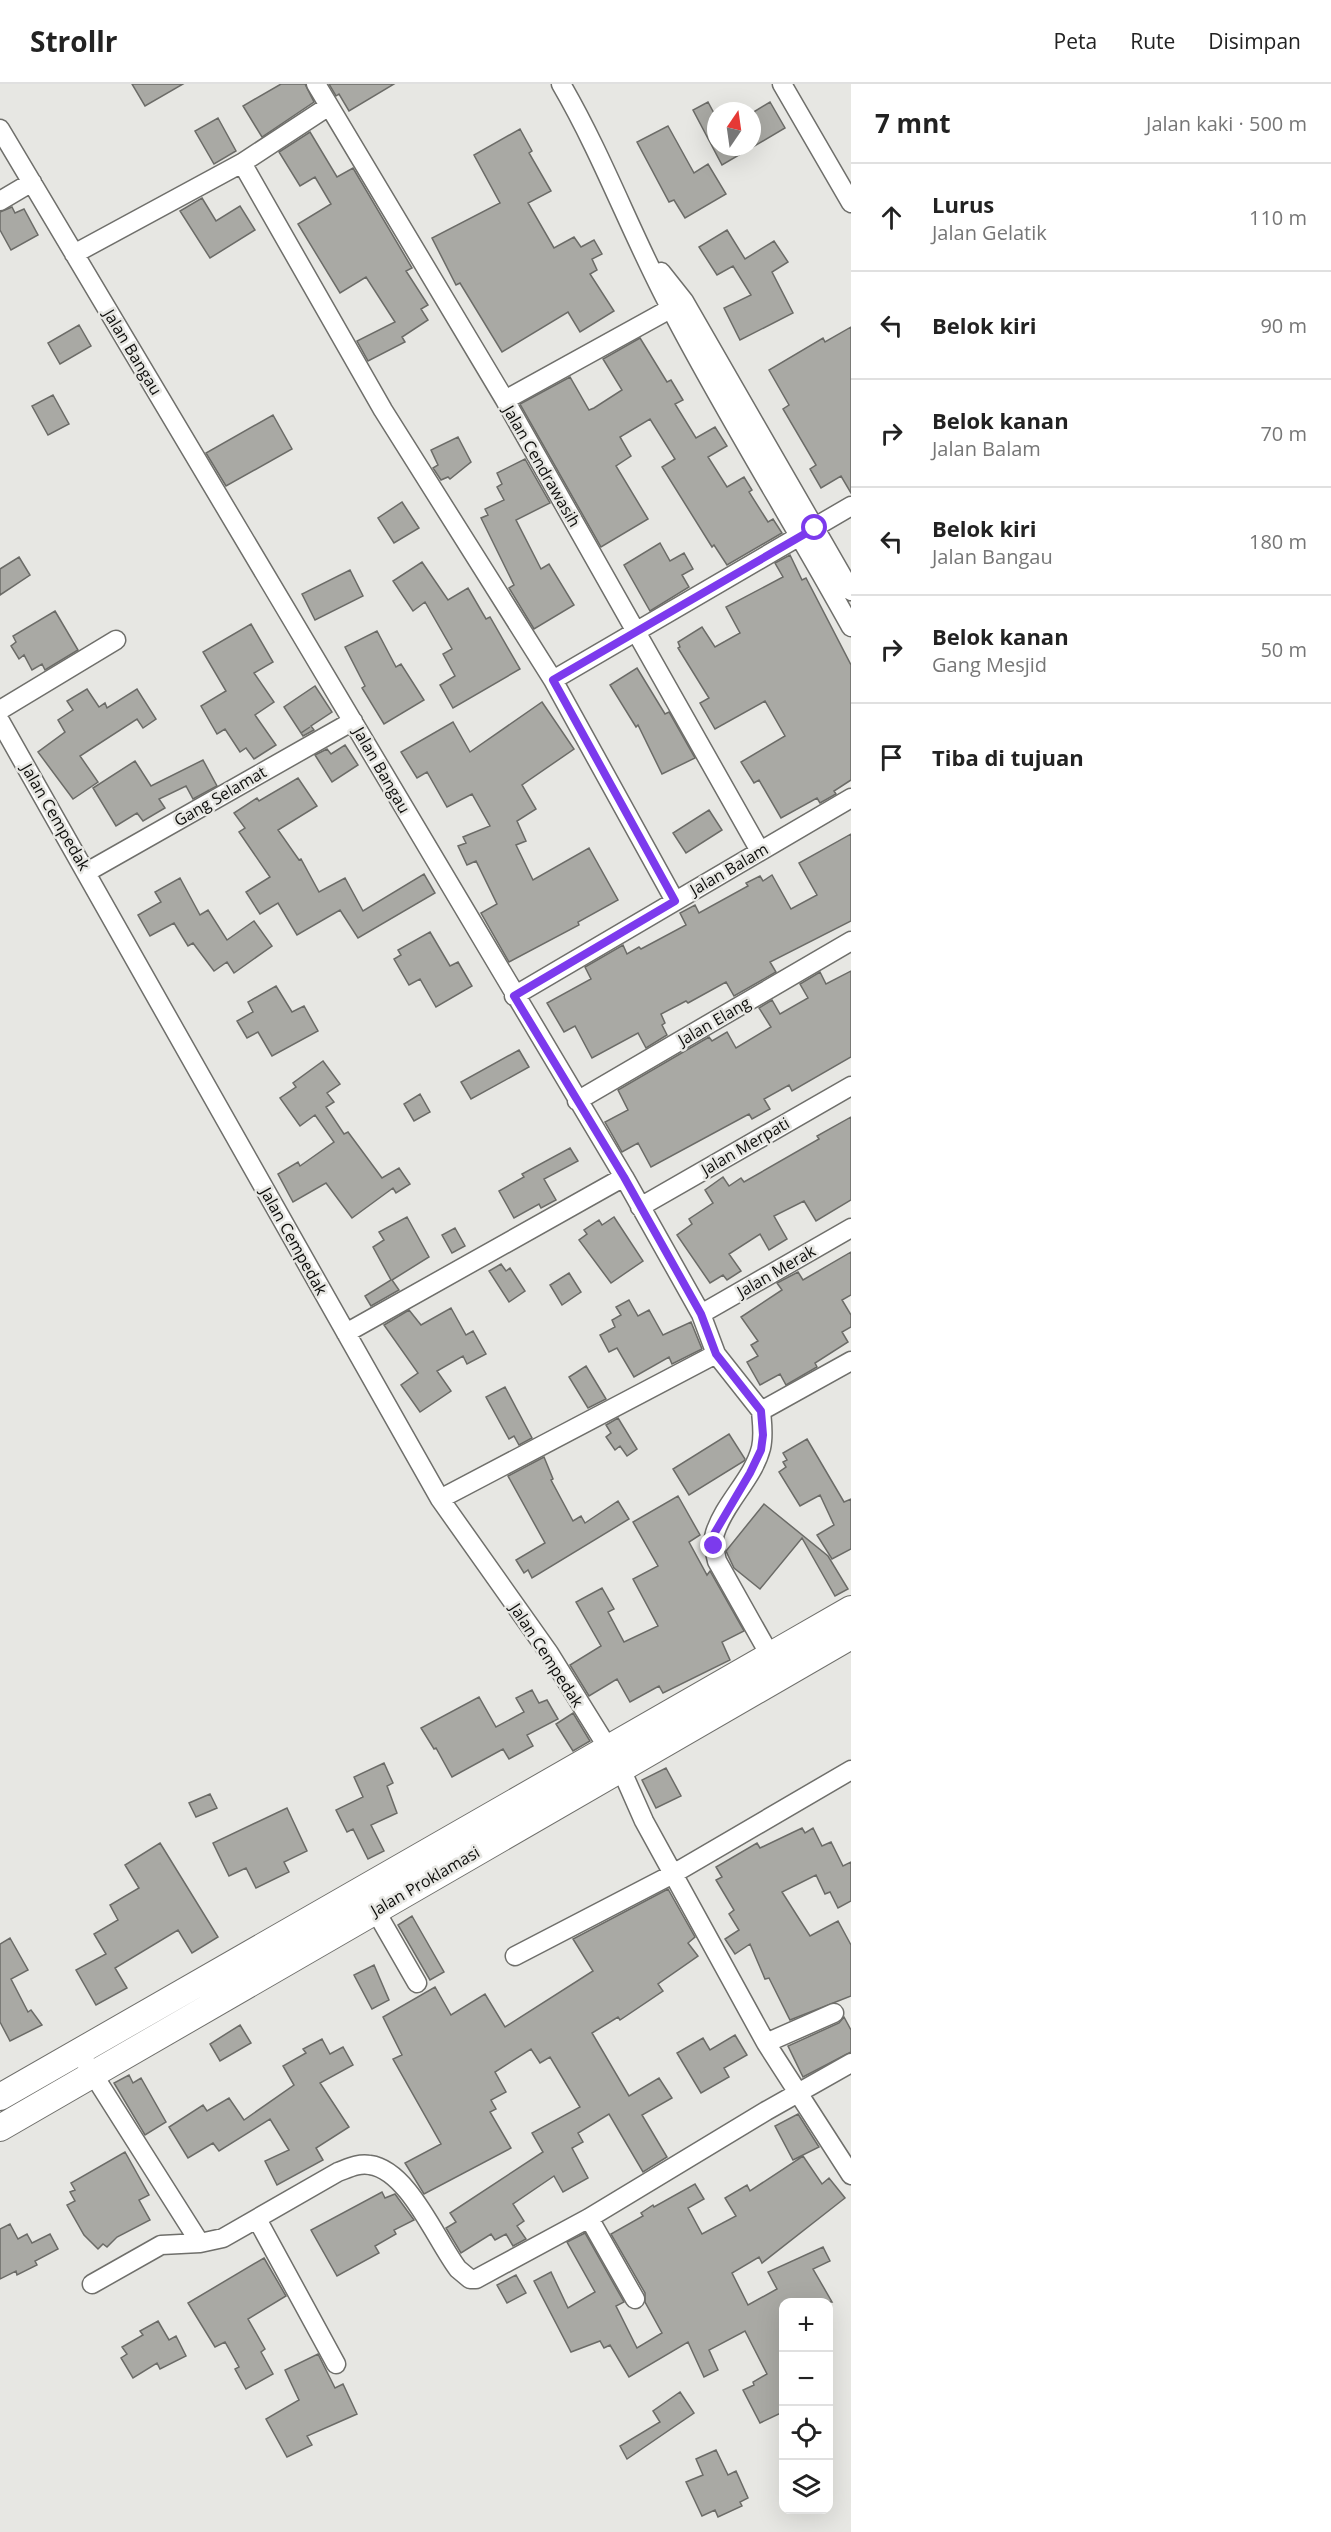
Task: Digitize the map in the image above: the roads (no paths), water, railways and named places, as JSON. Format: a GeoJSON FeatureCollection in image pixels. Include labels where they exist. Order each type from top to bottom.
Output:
{"type":"FeatureCollection","features":[{"type":"Feature","properties":{"kind":"street","name":"Jalan Cendrawasih"},"geometry":{"type":"LineString","coordinates":[[316,84],[505,400],[760,851]]}},
{"type":"Feature","properties":{"kind":"street"},"geometry":{"type":"LineString","coordinates":[[561,84],[641,247],[677,305],[746,446],[851,591]]}},
{"type":"Feature","properties":{"kind":"street"},"geometry":{"type":"LineString","coordinates":[[782,84],[851,203]]}},
{"type":"Feature","properties":{"kind":"street"},"geometry":{"type":"LineString","coordinates":[[74,254],[242,163],[329,106]]}},
{"type":"Feature","properties":{"kind":"street","name":"Jalan Bangau"},"geometry":{"type":"LineString","coordinates":[[0,129],[514,996],[624,1177],[701,1314],[716,1354],[761,1411]]}},
{"type":"Feature","properties":{"kind":"street"},"geometry":{"type":"LineString","coordinates":[[242,163],[383,410],[553,680],[675,901]]}},
{"type":"Feature","properties":{"kind":"street"},"geometry":{"type":"LineString","coordinates":[[0,201],[32,182]]}},
{"type":"Feature","properties":{"kind":"street"},"geometry":{"type":"LineString","coordinates":[[505,400],[677,305]]}},
{"type":"Feature","properties":{"kind":"street"},"geometry":{"type":"LineString","coordinates":[[553,680],[851,506]]}},
{"type":"Feature","properties":{"kind":"street"},"geometry":{"type":"LineString","coordinates":[[807,532],[851,627]]}},
{"type":"Feature","properties":{"kind":"street"},"geometry":{"type":"LineString","coordinates":[[0,710],[116,640]]}},
{"type":"Feature","properties":{"kind":"street","name":"Jalan Cempedak"},"geometry":{"type":"LineString","coordinates":[[0,721],[440,1499],[549,1653],[614,1758],[644,1821],[766,2043],[851,2175]]}},
{"type":"Feature","properties":{"kind":"street","name":"Gang Selamat"},"geometry":{"type":"LineString","coordinates":[[87,872],[353,721]]}},
{"type":"Feature","properties":{"kind":"street","name":"Jalan Balam"},"geometry":{"type":"LineString","coordinates":[[514,996],[851,798]]}},
{"type":"Feature","properties":{"kind":"street","name":"Jalan Elang"},"geometry":{"type":"LineString","coordinates":[[577,1101],[851,941]]}},
{"type":"Feature","properties":{"kind":"street","name":"Jalan Merpati"},"geometry":{"type":"LineString","coordinates":[[640,1207],[851,1086]]}},
{"type":"Feature","properties":{"kind":"street"},"geometry":{"type":"LineString","coordinates":[[346,1333],[624,1177]]}},
{"type":"Feature","properties":{"kind":"street","name":"Jalan Merak"},"geometry":{"type":"LineString","coordinates":[[701,1314],[851,1228]]}},
{"type":"Feature","properties":{"kind":"street"},"geometry":{"type":"LineString","coordinates":[[440,1499],[716,1354]]}},
{"type":"Feature","properties":{"kind":"street"},"geometry":{"type":"LineString","coordinates":[[771,1657],[717,1561],[714,1534],[761,1450],[763,1435],[761,1411],[851,1360]]}},
{"type":"Feature","properties":{"kind":"street","name":"Jalan Proklamasi"},"geometry":{"type":"LineString","coordinates":[[0,2128],[375,1910],[771,1657],[851,1609]]}},
{"type":"Feature","properties":{"kind":"street","name":"Jalan Proklamasi"},"geometry":{"type":"LineString","coordinates":[[0,2097],[614,1758],[851,1636]]}},
{"type":"Feature","properties":{"kind":"street"},"geometry":{"type":"LineString","coordinates":[[515,1956],[673,1874],[851,1770]]}},
{"type":"Feature","properties":{"kind":"street"},"geometry":{"type":"LineString","coordinates":[[375,1910],[417,1983]]}},
{"type":"Feature","properties":{"kind":"street"},"geometry":{"type":"LineString","coordinates":[[766,2043],[834,2013]]}},
{"type":"Feature","properties":{"kind":"street"},"geometry":{"type":"LineString","coordinates":[[79,2052],[200,2243]]}},
{"type":"Feature","properties":{"kind":"street"},"geometry":{"type":"LineString","coordinates":[[92,2284],[161,2244],[200,2243],[223,2238],[338,2172],[353,2166],[372,2165],[390,2173],[406,2189],[458,2269],[470,2279],[476,2279],[589,2218],[851,2063]]}},
{"type":"Feature","properties":{"kind":"street"},"geometry":{"type":"LineString","coordinates":[[589,2218],[635,2300]]}},
{"type":"Feature","properties":{"kind":"street"},"geometry":{"type":"LineString","coordinates":[[257,2219],[336,2364]]}}]}
